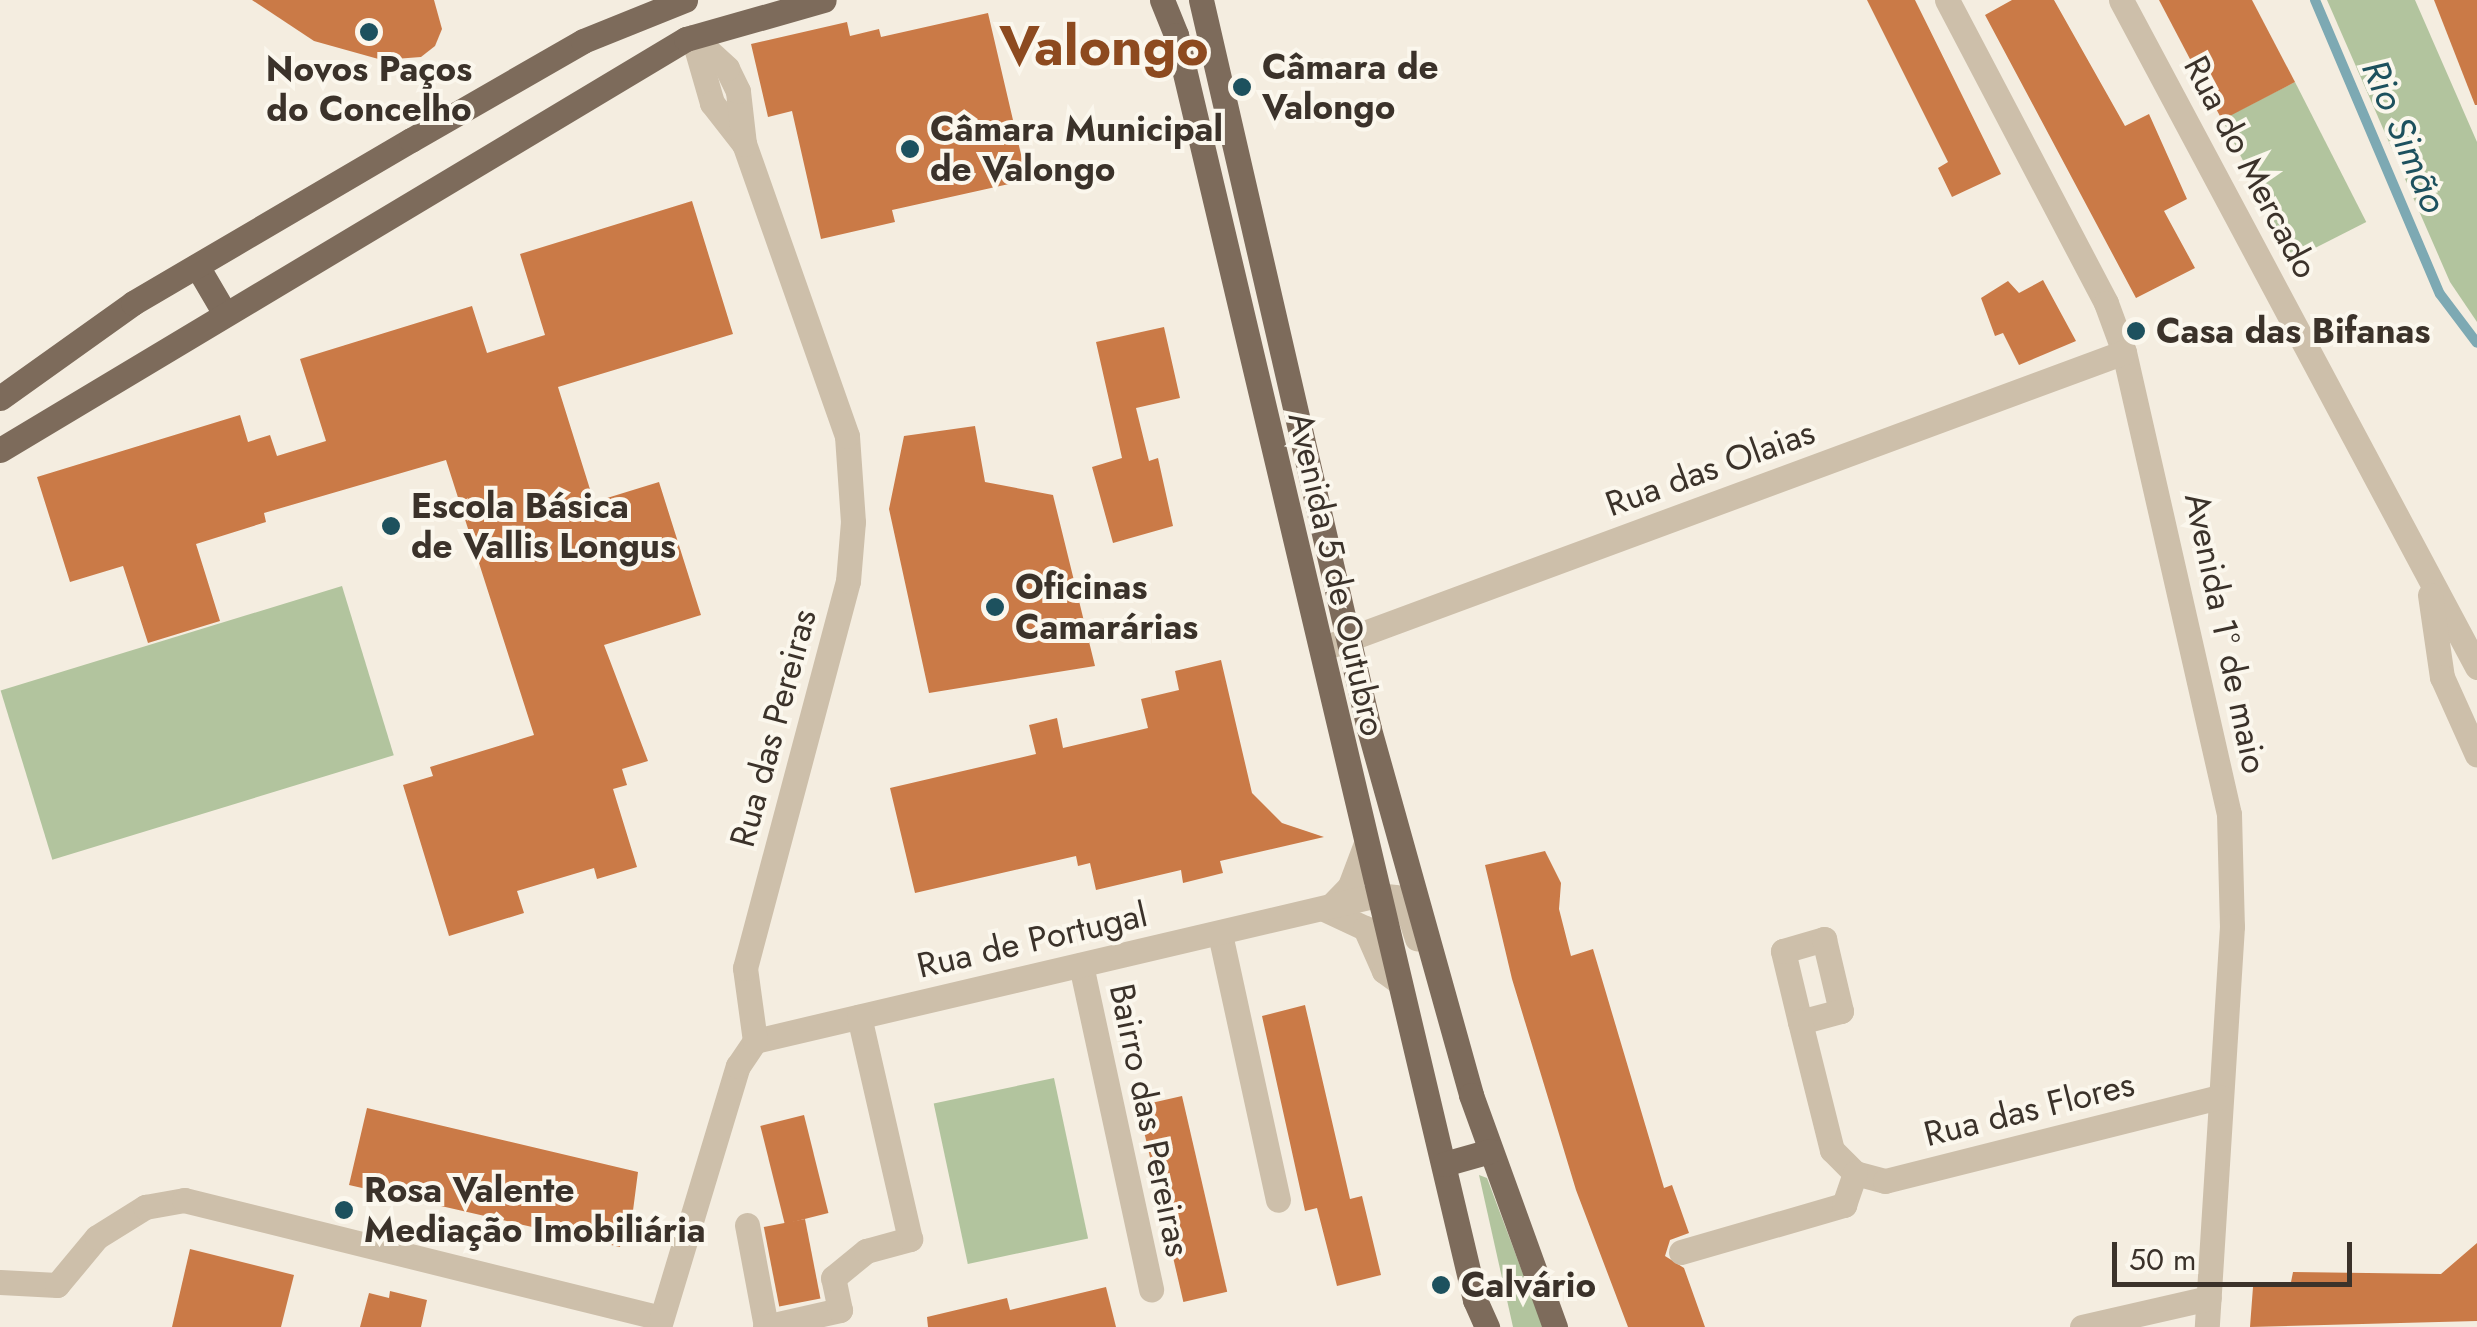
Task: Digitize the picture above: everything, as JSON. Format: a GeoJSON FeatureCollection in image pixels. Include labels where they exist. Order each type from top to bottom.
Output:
{"type":"FeatureCollection","features":[{"type":"Feature","properties":{"kind":"main road"},"geometry":{"type":"LineString","coordinates":[[0,450],[224,312],[693,37],[824,0]]}},
{"type":"Feature","properties":{"kind":"main road","name":"Avenida 5 de Outubro"},"geometry":{"type":"LineString","coordinates":[[1162,0],[1176,35],[1365,846],[1483,1327]]}},
{"type":"Feature","properties":{"kind":"main road","name":"Avenida 5 de Outubro"},"geometry":{"type":"LineString","coordinates":[[1201,0],[1348,640],[1490,1151],[1555,1327]]}},
{"type":"Feature","properties":{"kind":"main road"},"geometry":{"type":"LineString","coordinates":[[0,398],[89,331],[583,41],[683,1],[693,37]]}},
{"type":"Feature","properties":{"kind":"main road"},"geometry":{"type":"LineString","coordinates":[[196,266],[224,312]]}},
{"type":"Feature","properties":{"kind":"main road"},"geometry":{"type":"LineString","coordinates":[[1444,1164],[1490,1151]]}},
{"type":"Feature","properties":{"kind":"street","name":"Avenida 1º de maio"},"geometry":{"type":"LineString","coordinates":[[1946,0],[2106,303],[2124,352],[2229,814],[2232,926],[2208,1327]]}},
{"type":"Feature","properties":{"kind":"street","name":"Rua do Mercado"},"geometry":{"type":"LineString","coordinates":[[2121,0],[2477,668]]}},
{"type":"Feature","properties":{"kind":"street","name":"Rua das Pereiras"},"geometry":{"type":"LineString","coordinates":[[693,37],[732,80],[744,144],[847,436],[853,522],[848,581],[745,968],[755,1041]]}},
{"type":"Feature","properties":{"kind":"street","name":"Rua das Olaias"},"geometry":{"type":"LineString","coordinates":[[1319,650],[2124,352]]}},
{"type":"Feature","properties":{"kind":"street","name":"Rua do Mercado"},"geometry":{"type":"LineString","coordinates":[[2428,580],[2442,678],[2475,746]]}},
{"type":"Feature","properties":{"kind":"street"},"geometry":{"type":"LineString","coordinates":[[1365,846],[1350,886],[1326,910],[1365,928],[1384,972],[1399,982]]}},
{"type":"Feature","properties":{"kind":"street","name":"Rua de Portugal"},"geometry":{"type":"LineString","coordinates":[[755,1041],[1377,895]]}},
{"type":"Feature","properties":{"kind":"street"},"geometry":{"type":"LineString","coordinates":[[1377,895],[1395,898],[1407,908],[1429,984],[1444,996]]}},
{"type":"Feature","properties":{"kind":"street"},"geometry":{"type":"LineString","coordinates":[[1220,934],[1278,1200]]}},
{"type":"Feature","properties":{"kind":"street","name":"Bairro das Pereiras"},"geometry":{"type":"LineString","coordinates":[[1081,965],[1151,1290]]}},
{"type":"Feature","properties":{"kind":"street"},"geometry":{"type":"LineString","coordinates":[[747,1224],[765,1327],[840,1310],[834,1278],[866,1251],[910,1239],[859,1017]]}},
{"type":"Feature","properties":{"kind":"street"},"geometry":{"type":"LineString","coordinates":[[1680,1252],[1844,1204],[1854,1173],[1832,1150],[1800,1022]]}},
{"type":"Feature","properties":{"kind":"street"},"geometry":{"type":"LineString","coordinates":[[0,1282],[57,1285],[97,1238],[145,1207],[184,1200],[660,1322],[738,1066],[755,1041]]}},
{"type":"Feature","properties":{"kind":"street","name":"Rua das Flores"},"geometry":{"type":"LineString","coordinates":[[1854,1173],[1885,1181],[2220,1097]]}},
{"type":"Feature","properties":{"kind":"street"},"geometry":{"type":"LineString","coordinates":[[2082,1327],[2209,1298]]}},
{"type":"Feature","properties":{"kind":"green space"},"geometry":{"type":"Polygon","coordinates":[[[2327,0],[2415,0],[2477,142],[2477,322],[2450,282],[2327,0]]]}},
{"type":"Feature","properties":{"kind":"green space"},"geometry":{"type":"Polygon","coordinates":[[[2295,82],[2366,222],[2293,259],[2222,119],[2295,82]]]}},
{"type":"Feature","properties":{"kind":"green space"},"geometry":{"type":"Polygon","coordinates":[[[342,586],[394,755],[52,860],[1,690],[342,586]]]}},
{"type":"Feature","properties":{"kind":"green space"},"geometry":{"type":"Polygon","coordinates":[[[1054,1078],[1088,1238],[968,1264],[934,1104],[1054,1078]]]}},
{"type":"Feature","properties":{"kind":"green space"},"geometry":{"type":"Polygon","coordinates":[[[1479,1175],[1487,1178],[1543,1327],[1513,1327],[1479,1175]]]}},
{"type":"Feature","properties":{"kind":"building","name":"Novos Paços do Concelho"},"geometry":{"type":"Polygon","coordinates":[[[252,0],[434,0],[442,29],[435,46],[421,57],[382,60],[314,41],[252,0]]]}},
{"type":"Feature","properties":{"kind":"building"},"geometry":{"type":"Polygon","coordinates":[[[1867,0],[1915,0],[2001,174],[1952,197],[1938,168],[1948,162],[1867,0]]]}},
{"type":"Feature","properties":{"kind":"building"},"geometry":{"type":"Polygon","coordinates":[[[2012,0],[2054,0],[2125,126],[2149,114],[2187,199],[2164,211],[2195,268],[2136,298],[1985,15],[2012,0]]]}},
{"type":"Feature","properties":{"kind":"building"},"geometry":{"type":"Polygon","coordinates":[[[2159,0],[2252,0],[2295,82],[2222,120],[2159,0]]]}},
{"type":"Feature","properties":{"kind":"building"},"geometry":{"type":"Polygon","coordinates":[[[2434,0],[2477,0],[2477,105],[2475,105],[2434,0]]]}},
{"type":"Feature","properties":{"kind":"building","name":"Câmara Municipal de Valongo"},"geometry":{"type":"Polygon","coordinates":[[[988,13],[1027,180],[892,210],[895,222],[821,239],[792,111],[768,117],[751,44],[847,22],[850,36],[879,29],[881,37],[988,13]]]}},
{"type":"Feature","properties":{"kind":"building"},"geometry":{"type":"Polygon","coordinates":[[[692,201],[733,334],[558,387],[594,502],[659,482],[701,615],[604,645],[648,761],[622,769],[627,785],[613,789],[637,867],[597,879],[594,868],[517,891],[524,913],[449,936],[403,785],[433,776],[430,767],[534,735],[446,460],[264,513],[266,522],[196,544],[220,621],[148,643],[123,566],[70,582],[37,477],[240,415],[248,442],[270,435],[277,456],[326,441],[300,359],[472,306],[487,353],[545,335],[520,254],[692,201]]]}},
{"type":"Feature","properties":{"kind":"building"},"geometry":{"type":"Polygon","coordinates":[[[2043,280],[2076,341],[2019,365],[2003,333],[1995,336],[1981,298],[2008,281],[2019,293],[2043,280]]]}},
{"type":"Feature","properties":{"kind":"building"},"geometry":{"type":"Polygon","coordinates":[[[1164,327],[1180,398],[1136,408],[1149,461],[1158,458],[1173,526],[1113,543],[1092,467],[1122,458],[1096,342],[1164,327]]]}},
{"type":"Feature","properties":{"kind":"building","name":"Oficinas Camarárias"},"geometry":{"type":"Polygon","coordinates":[[[975,426],[985,482],[1053,495],[1095,666],[929,693],[889,509],[904,436],[975,426]]]}},
{"type":"Feature","properties":{"kind":"building"},"geometry":{"type":"Polygon","coordinates":[[[1221,660],[1252,793],[1282,823],[1324,837],[1220,861],[1223,873],[1183,883],[1181,870],[1096,890],[1090,863],[1078,866],[1076,856],[915,893],[890,788],[1036,754],[1029,725],[1057,718],[1063,748],[1148,728],[1141,699],[1179,690],[1175,671],[1221,660]]]}},
{"type":"Feature","properties":{"kind":"building"},"geometry":{"type":"Polygon","coordinates":[[[1545,851],[1561,883],[1559,909],[1571,956],[1593,949],[1664,1188],[1672,1185],[1689,1233],[1670,1240],[1665,1256],[1684,1268],[1705,1327],[1628,1327],[1576,1190],[1512,979],[1485,865],[1545,851]]]}},
{"type":"Feature","properties":{"kind":"building"},"geometry":{"type":"Polygon","coordinates":[[[1305,1005],[1350,1199],[1362,1196],[1381,1275],[1337,1286],[1317,1208],[1305,1211],[1262,1016],[1305,1005]]]}},
{"type":"Feature","properties":{"kind":"building"},"geometry":{"type":"Polygon","coordinates":[[[1182,1096],[1227,1292],[1183,1302],[1138,1106],[1182,1096]]]}},
{"type":"Feature","properties":{"kind":"building"},"geometry":{"type":"Polygon","coordinates":[[[367,1108],[638,1172],[631,1226],[625,1225],[620,1247],[349,1185],[367,1108]]]}},
{"type":"Feature","properties":{"kind":"building"},"geometry":{"type":"Polygon","coordinates":[[[804,1115],[828,1213],[785,1224],[760,1126],[804,1115]]]}},
{"type":"Feature","properties":{"kind":"building"},"geometry":{"type":"Polygon","coordinates":[[[805,1219],[820,1299],[779,1307],[764,1227],[805,1219]]]}},
{"type":"Feature","properties":{"kind":"building"},"geometry":{"type":"Polygon","coordinates":[[[2477,1243],[2477,1321],[2250,1327],[2253,1287],[2290,1287],[2293,1272],[2441,1274],[2477,1243]]]}},
{"type":"Feature","properties":{"kind":"building"},"geometry":{"type":"Polygon","coordinates":[[[190,1249],[294,1275],[281,1327],[172,1327],[190,1249]]]}},
{"type":"Feature","properties":{"kind":"building"},"geometry":{"type":"Polygon","coordinates":[[[1106,1287],[1116,1327],[928,1327],[927,1317],[1007,1298],[1010,1310],[1106,1287]]]}},
{"type":"Feature","properties":{"kind":"building"},"geometry":{"type":"Polygon","coordinates":[[[390,1291],[427,1300],[421,1327],[360,1327],[369,1293],[389,1298],[390,1291]]]}},
{"type":"Feature","properties":{"kind":"waterway","name":"Rio Simão"},"geometry":{"type":"LineString","coordinates":[[2315,0],[2440,294],[2477,343]]}},
{"type":"Feature","properties":{"kind":"place","name":"Novos Paços do Concelho"},"geometry":{"type":"Point","coordinates":[369,32]}},
{"type":"Feature","properties":{"kind":"place","name":"Câmara de Valongo"},"geometry":{"type":"Point","coordinates":[1242,87]}},
{"type":"Feature","properties":{"kind":"place","name":"Câmara Municipal de Valongo"},"geometry":{"type":"Point","coordinates":[910,149]}},
{"type":"Feature","properties":{"kind":"place","name":"Casa das Bifanas"},"geometry":{"type":"Point","coordinates":[2136,331]}},
{"type":"Feature","properties":{"kind":"place","name":"Escola Básica de Vallis Longus"},"geometry":{"type":"Point","coordinates":[391,526]}},
{"type":"Feature","properties":{"kind":"place","name":"Oficinas Camarárias"},"geometry":{"type":"Point","coordinates":[995,607]}},
{"type":"Feature","properties":{"kind":"place","name":"Rosa Valente Mediação Imobiliária"},"geometry":{"type":"Point","coordinates":[344,1210]}},
{"type":"Feature","properties":{"kind":"place","name":"Calvário"},"geometry":{"type":"Point","coordinates":[1441,1285]}},
{"type":"Feature","properties":{"kind":"district","name":"Valongo"},"geometry":{"type":"Point","coordinates":[1104,47]}}]}
